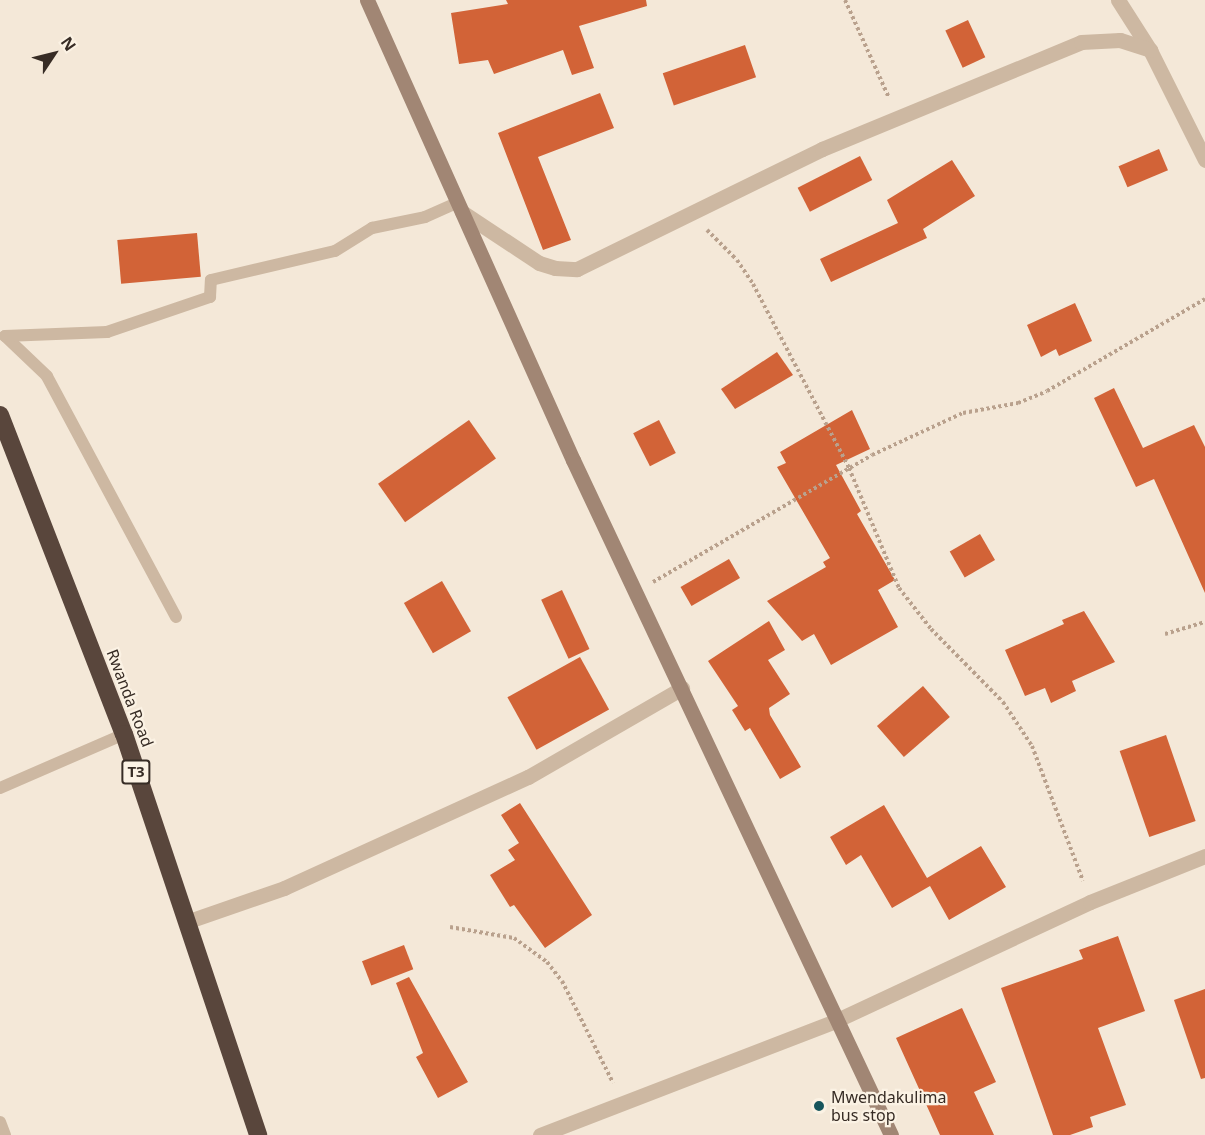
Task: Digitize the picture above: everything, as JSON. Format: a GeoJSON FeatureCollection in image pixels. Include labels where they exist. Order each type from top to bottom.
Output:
{"type":"FeatureCollection","features":[{"type":"Feature","properties":{"kind":"highway","name":"Rwanda Road"},"geometry":{"type":"LineString","coordinates":[[0,415],[124,734],[258,1135]]}},
{"type":"Feature","properties":{"kind":"street"},"geometry":{"type":"LineString","coordinates":[[367,0],[573,460],[637,591],[835,1021],[891,1135]]}},
{"type":"Feature","properties":{"kind":"street"},"geometry":{"type":"LineString","coordinates":[[1118,0],[1150,50],[1205,160]]}},
{"type":"Feature","properties":{"kind":"street"},"geometry":{"type":"LineString","coordinates":[[460,207],[539,263],[567,270],[577,269],[688,213],[897,118],[1080,42],[1120,40],[1150,50]]}},
{"type":"Feature","properties":{"kind":"street"},"geometry":{"type":"LineString","coordinates":[[186,922],[284,888],[528,777],[682,688]]}},
{"type":"Feature","properties":{"kind":"street"},"geometry":{"type":"LineString","coordinates":[[540,1135],[835,1021],[1090,902],[1205,856]]}},
{"type":"Feature","properties":{"kind":"lane"},"geometry":{"type":"LineString","coordinates":[[176,617],[47,376],[5,336],[107,332],[210,297],[211,280],[335,251],[372,228],[460,207]]}},
{"type":"Feature","properties":{"kind":"lane"},"geometry":{"type":"LineString","coordinates":[[0,788],[124,734]]}},
{"type":"Feature","properties":{"kind":"lane"},"geometry":{"type":"LineString","coordinates":[[0,1122],[5,1135]]}},
{"type":"Feature","properties":{"kind":"path"},"geometry":{"type":"LineString","coordinates":[[845,0],[897,118]]}},
{"type":"Feature","properties":{"kind":"path"},"geometry":{"type":"LineString","coordinates":[[688,213],[737,260],[753,284],[849,468],[899,588],[931,629],[1003,702],[1032,746],[1090,902]]}},
{"type":"Feature","properties":{"kind":"path"},"geometry":{"type":"LineString","coordinates":[[637,591],[849,468],[963,412],[1018,403],[1047,391],[1205,299]]}},
{"type":"Feature","properties":{"kind":"path"},"geometry":{"type":"LineString","coordinates":[[1165,633],[1205,622]]}},
{"type":"Feature","properties":{"kind":"path"},"geometry":{"type":"LineString","coordinates":[[450,927],[514,938],[547,962],[562,981],[622,1103]]}},
{"type":"Feature","properties":{"kind":"building"},"geometry":{"type":"Polygon","coordinates":[[[506,0],[646,0],[647,6],[579,26],[594,68],[572,75],[563,50],[494,74],[488,60],[459,64],[451,13],[508,4],[506,0]]]}},
{"type":"Feature","properties":{"kind":"building"},"geometry":{"type":"Polygon","coordinates":[[[968,20],[985,57],[963,68],[945,31],[968,20]]]}},
{"type":"Feature","properties":{"kind":"building"},"geometry":{"type":"Polygon","coordinates":[[[745,45],[756,77],[674,105],[663,73],[745,45]]]}},
{"type":"Feature","properties":{"kind":"building"},"geometry":{"type":"Polygon","coordinates":[[[600,93],[614,128],[538,157],[571,240],[543,250],[498,133],[600,93]]]}},
{"type":"Feature","properties":{"kind":"building"},"geometry":{"type":"Polygon","coordinates":[[[1159,149],[1168,170],[1127,187],[1118,166],[1159,149]]]}},
{"type":"Feature","properties":{"kind":"building"},"geometry":{"type":"Polygon","coordinates":[[[860,156],[872,180],[810,212],[798,188],[860,156]]]}},
{"type":"Feature","properties":{"kind":"building"},"geometry":{"type":"Polygon","coordinates":[[[952,160],[975,196],[923,229],[927,238],[831,282],[820,259],[898,223],[887,200],[952,160]]]}},
{"type":"Feature","properties":{"kind":"building"},"geometry":{"type":"Polygon","coordinates":[[[197,233],[201,277],[121,284],[117,240],[197,233]]]}},
{"type":"Feature","properties":{"kind":"building"},"geometry":{"type":"Polygon","coordinates":[[[1075,303],[1092,341],[1059,356],[1056,349],[1041,357],[1027,325],[1075,303]]]}},
{"type":"Feature","properties":{"kind":"building"},"geometry":{"type":"Polygon","coordinates":[[[777,352],[793,375],[735,409],[721,389],[777,352]]]}},
{"type":"Feature","properties":{"kind":"building"},"geometry":{"type":"Polygon","coordinates":[[[1114,388],[1143,448],[1194,425],[1205,447],[1205,593],[1154,479],[1136,487],[1094,398],[1114,388]]]}},
{"type":"Feature","properties":{"kind":"building"},"geometry":{"type":"Polygon","coordinates":[[[852,410],[870,449],[836,465],[861,511],[857,514],[895,580],[878,590],[898,627],[831,665],[814,634],[802,641],[767,601],[826,567],[823,562],[830,558],[777,467],[786,463],[780,452],[852,410]]]}},
{"type":"Feature","properties":{"kind":"building"},"geometry":{"type":"Polygon","coordinates":[[[469,420],[496,459],[405,522],[378,484],[469,420]]]}},
{"type":"Feature","properties":{"kind":"building"},"geometry":{"type":"Polygon","coordinates":[[[659,420],[676,453],[650,466],[633,433],[659,420]]]}},
{"type":"Feature","properties":{"kind":"building"},"geometry":{"type":"Polygon","coordinates":[[[980,534],[995,560],[965,577],[950,552],[980,534]]]}},
{"type":"Feature","properties":{"kind":"building"},"geometry":{"type":"Polygon","coordinates":[[[729,559],[740,578],[692,606],[681,587],[729,559]]]}},
{"type":"Feature","properties":{"kind":"building"},"geometry":{"type":"Polygon","coordinates":[[[442,581],[471,631],[433,653],[404,603],[442,581]]]}},
{"type":"Feature","properties":{"kind":"building"},"geometry":{"type":"Polygon","coordinates":[[[562,590],[589,649],[569,659],[541,600],[562,590]]]}},
{"type":"Feature","properties":{"kind":"building"},"geometry":{"type":"Polygon","coordinates":[[[1084,611],[1115,662],[1072,681],[1076,691],[1051,703],[1045,688],[1025,696],[1005,650],[1064,624],[1062,620],[1084,611]]]}},
{"type":"Feature","properties":{"kind":"building"},"geometry":{"type":"Polygon","coordinates":[[[769,621],[785,650],[768,660],[790,694],[769,708],[770,715],[801,767],[780,779],[750,728],[745,731],[732,710],[738,706],[708,661],[769,621]]]}},
{"type":"Feature","properties":{"kind":"building"},"geometry":{"type":"Polygon","coordinates":[[[580,657],[609,709],[536,750],[507,697],[580,657]]]}},
{"type":"Feature","properties":{"kind":"building"},"geometry":{"type":"Polygon","coordinates":[[[923,686],[950,717],[904,757],[877,726],[923,686]]]}},
{"type":"Feature","properties":{"kind":"building"},"geometry":{"type":"Polygon","coordinates":[[[1166,735],[1196,821],[1149,837],[1120,751],[1166,735]]]}},
{"type":"Feature","properties":{"kind":"building"},"geometry":{"type":"Polygon","coordinates":[[[520,803],[592,915],[545,948],[514,905],[510,907],[490,875],[515,860],[508,850],[519,843],[501,815],[520,803]]]}},
{"type":"Feature","properties":{"kind":"building"},"geometry":{"type":"Polygon","coordinates":[[[884,805],[927,878],[981,846],[1006,887],[949,920],[930,886],[892,908],[861,855],[846,865],[830,837],[884,805]]]}},
{"type":"Feature","properties":{"kind":"building"},"geometry":{"type":"Polygon","coordinates":[[[1118,936],[1145,1011],[1098,1028],[1126,1105],[1090,1117],[1093,1127],[1070,1135],[1053,1135],[1001,988],[1083,959],[1079,950],[1118,936]]]}},
{"type":"Feature","properties":{"kind":"building"},"geometry":{"type":"Polygon","coordinates":[[[404,945],[413,969],[371,985],[362,961],[404,945]]]}},
{"type":"Feature","properties":{"kind":"building"},"geometry":{"type":"Polygon","coordinates":[[[409,977],[468,1082],[438,1098],[416,1057],[423,1053],[396,983],[409,977]]]}},
{"type":"Feature","properties":{"kind":"building"},"geometry":{"type":"Polygon","coordinates":[[[1205,989],[1205,1078],[1201,1079],[1174,1000],[1205,989]]]}},
{"type":"Feature","properties":{"kind":"building"},"geometry":{"type":"Polygon","coordinates":[[[962,1008],[996,1082],[974,1092],[994,1135],[940,1135],[896,1038],[962,1008]]]}},
{"type":"Feature","properties":{"kind":"place","name":"Mwendakulima bus stop"},"geometry":{"type":"Point","coordinates":[819,1106]}}]}
